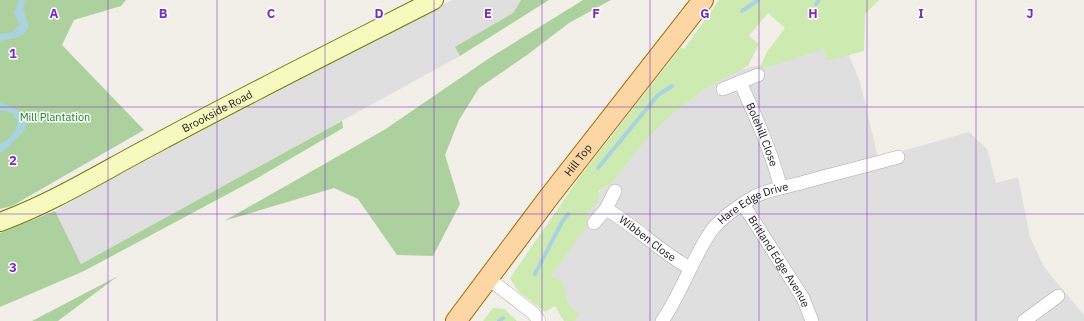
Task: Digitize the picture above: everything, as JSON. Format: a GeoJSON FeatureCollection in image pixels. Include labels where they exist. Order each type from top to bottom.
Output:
{"type":"FeatureCollection","features":[{"type":"Feature","properties":{"kind":"main road","name":"Hill Top"},"geometry":{"type":"LineString","coordinates":[[456,321],[554,191],[703,0]]}},
{"type":"Feature","properties":{"kind":"street","name":"Brookside Road"},"geometry":{"type":"LineString","coordinates":[[0,222],[42,205],[68,192],[155,143],[434,0]]}},
{"type":"Feature","properties":{"kind":"street"},"geometry":{"type":"LineString","coordinates":[[723,89],[758,75]]}},
{"type":"Feature","properties":{"kind":"street","name":"Bolehill Close"},"geometry":{"type":"LineString","coordinates":[[740,82],[761,128],[774,162],[781,188]]}},
{"type":"Feature","properties":{"kind":"street","name":"Hare Edge Drive"},"geometry":{"type":"LineString","coordinates":[[662,321],[669,311],[690,268],[712,230],[728,215],[743,204],[755,196],[781,188],[898,157]]}},
{"type":"Feature","properties":{"kind":"street"},"geometry":{"type":"LineString","coordinates":[[594,223],[606,209],[615,191]]}},
{"type":"Feature","properties":{"kind":"street","name":"Britland Edge Avenue"},"geometry":{"type":"LineString","coordinates":[[743,204],[803,298],[812,321]]}},
{"type":"Feature","properties":{"kind":"street","name":"Wibben Close"},"geometry":{"type":"LineString","coordinates":[[606,209],[618,216],[677,261],[690,268]]}},
{"type":"Feature","properties":{"kind":"street"},"geometry":{"type":"LineString","coordinates":[[488,278],[533,313],[539,321]]}},
{"type":"Feature","properties":{"kind":"street"},"geometry":{"type":"LineString","coordinates":[[1024,321],[1058,296]]}},
{"type":"Feature","properties":{"kind":"shaded area"},"geometry":{"type":"Polygon","coordinates":[[[452,0],[521,0],[513,13],[456,47],[460,56],[81,264],[55,211],[109,180],[452,0]]]}},
{"type":"Feature","properties":{"kind":"shaded area"},"geometry":{"type":"Polygon","coordinates":[[[827,47],[849,55],[860,82],[878,158],[969,132],[987,149],[996,183],[1018,177],[1030,237],[1044,267],[1084,315],[1084,321],[571,321],[547,282],[593,200],[652,128],[693,93],[737,71],[827,47]]]}},
{"type":"Feature","properties":{"kind":"green space","name":"Mill Plantation"},"geometry":{"type":"Polygon","coordinates":[[[0,0],[126,0],[121,6],[74,20],[62,45],[144,130],[12,206],[0,209],[0,0]]]}},
{"type":"Feature","properties":{"kind":"green space"},"geometry":{"type":"Polygon","coordinates":[[[521,0],[549,0],[460,56],[455,47],[513,13],[521,0]]]}},
{"type":"Feature","properties":{"kind":"green space"},"geometry":{"type":"Polygon","coordinates":[[[583,0],[611,0],[569,23],[527,55],[479,88],[459,120],[445,155],[460,204],[433,256],[397,255],[358,199],[334,188],[224,221],[384,130],[491,57],[583,0]]]}},
{"type":"Feature","properties":{"kind":"green space"},"geometry":{"type":"Polygon","coordinates":[[[719,0],[879,0],[865,14],[864,51],[827,61],[824,49],[759,70],[767,52],[785,28],[768,13],[749,36],[759,44],[748,66],[705,89],[673,113],[648,137],[610,184],[599,191],[597,203],[588,212],[587,226],[551,276],[562,281],[568,304],[579,314],[575,321],[564,321],[555,306],[545,312],[518,291],[510,278],[579,178],[681,47],[684,49],[719,0]]]}},
{"type":"Feature","properties":{"kind":"green space"},"geometry":{"type":"Polygon","coordinates":[[[342,121],[343,128],[254,180],[84,271],[0,307],[0,233],[55,211],[81,264],[342,121]]]}},
{"type":"Feature","properties":{"kind":"green space"},"geometry":{"type":"Polygon","coordinates":[[[118,276],[58,321],[32,321],[118,276]]]}},
{"type":"Feature","properties":{"kind":"green space"},"geometry":{"type":"Polygon","coordinates":[[[493,308],[504,309],[517,321],[483,321],[493,308]]]}},
{"type":"Feature","properties":{"kind":"water"},"geometry":{"type":"Polygon","coordinates":[[[19,0],[26,0],[23,9],[29,27],[23,35],[0,42],[0,34],[10,33],[20,25],[14,13],[19,0]]]}},
{"type":"Feature","properties":{"kind":"water"},"geometry":{"type":"Polygon","coordinates":[[[0,103],[22,113],[25,117],[26,126],[23,132],[0,153],[0,145],[14,133],[18,123],[12,113],[0,110],[0,103]]]}},
{"type":"Feature","properties":{"kind":"waterway"},"geometry":{"type":"LineString","coordinates":[[742,11],[758,0]]}},
{"type":"Feature","properties":{"kind":"waterway"},"geometry":{"type":"LineString","coordinates":[[816,4],[819,0]]}},
{"type":"Feature","properties":{"kind":"waterway"},"geometry":{"type":"LineString","coordinates":[[598,168],[658,95],[672,86]]}},
{"type":"Feature","properties":{"kind":"waterway"},"geometry":{"type":"LineString","coordinates":[[535,274],[562,222],[568,214]]}},
{"type":"Feature","properties":{"kind":"waterway"},"geometry":{"type":"LineString","coordinates":[[499,321],[503,318]]}}]}
